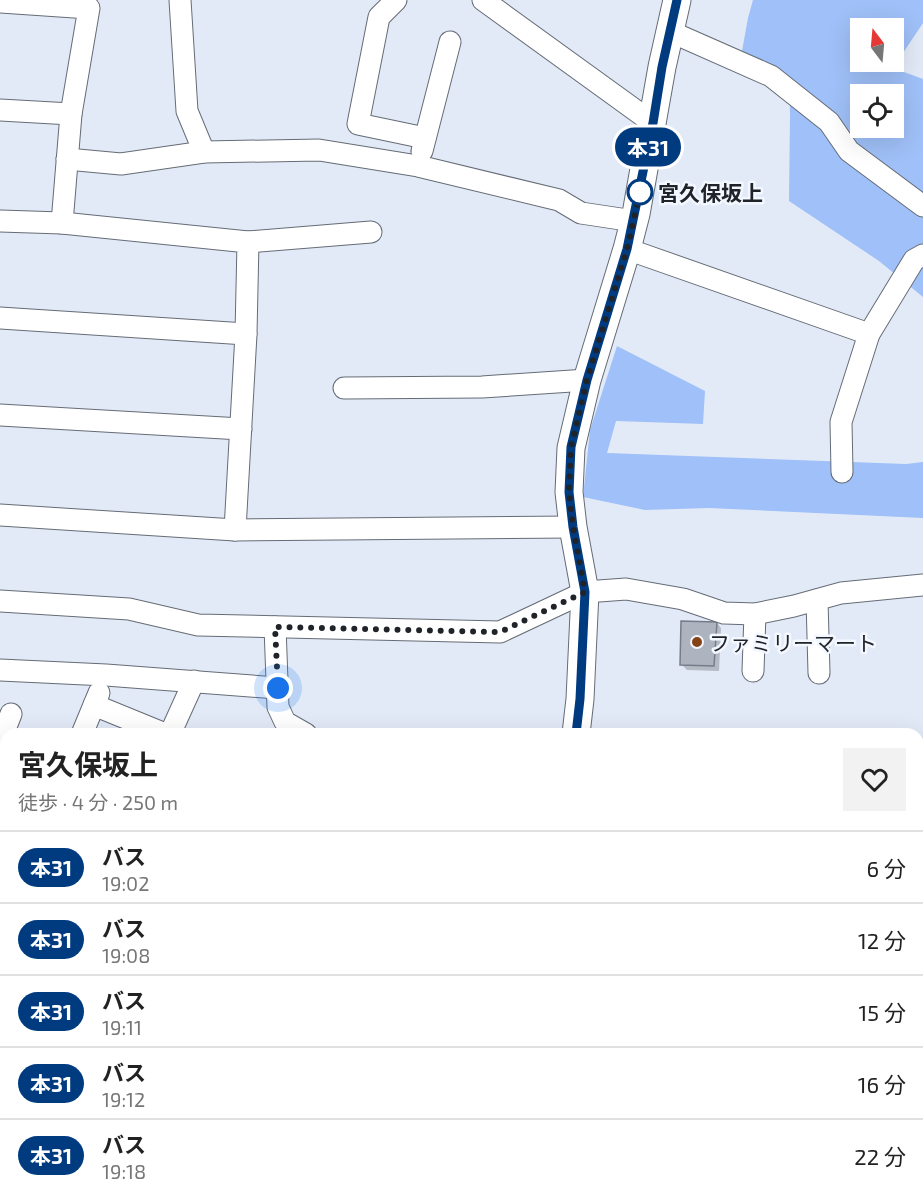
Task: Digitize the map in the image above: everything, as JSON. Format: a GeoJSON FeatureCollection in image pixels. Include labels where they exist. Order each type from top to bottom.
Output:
{"type":"FeatureCollection","features":[{"type":"Feature","properties":{"kind":"main road"},"geometry":{"type":"LineString","coordinates":[[577,728],[585,592],[573,527],[568,471],[571,447],[587,380],[634,221],[669,31],[677,0]]}},
{"type":"Feature","properties":{"kind":"street"},"geometry":{"type":"LineString","coordinates":[[180,0],[187,111],[204,152]]}},
{"type":"Feature","properties":{"kind":"street"},"geometry":{"type":"LineString","coordinates":[[396,0],[379,17],[358,124],[425,138]]}},
{"type":"Feature","properties":{"kind":"street"},"geometry":{"type":"LineString","coordinates":[[483,0],[653,123]]}},
{"type":"Feature","properties":{"kind":"street"},"geometry":{"type":"LineString","coordinates":[[0,2],[89,8],[71,114],[62,224]]}},
{"type":"Feature","properties":{"kind":"street"},"geometry":{"type":"LineString","coordinates":[[669,31],[771,76],[829,122],[849,152],[923,206]]}},
{"type":"Feature","properties":{"kind":"street"},"geometry":{"type":"LineString","coordinates":[[418,166],[450,42]]}},
{"type":"Feature","properties":{"kind":"street"},"geometry":{"type":"LineString","coordinates":[[0,110],[71,114]]}},
{"type":"Feature","properties":{"kind":"street"},"geometry":{"type":"LineString","coordinates":[[67,159],[121,164],[204,152],[319,150],[418,166],[559,200],[582,213],[634,221]]}},
{"type":"Feature","properties":{"kind":"street"},"geometry":{"type":"LineString","coordinates":[[0,221],[62,224],[248,242],[371,232]]}},
{"type":"Feature","properties":{"kind":"street"},"geometry":{"type":"LineString","coordinates":[[235,530],[246,334],[248,242]]}},
{"type":"Feature","properties":{"kind":"street"},"geometry":{"type":"LineString","coordinates":[[627,249],[869,334]]}},
{"type":"Feature","properties":{"kind":"street"},"geometry":{"type":"LineString","coordinates":[[842,472],[841,422],[869,334],[914,260],[923,255]]}},
{"type":"Feature","properties":{"kind":"street"},"geometry":{"type":"LineString","coordinates":[[0,318],[246,334]]}},
{"type":"Feature","properties":{"kind":"street"},"geometry":{"type":"LineString","coordinates":[[344,388],[482,387],[587,380]]}},
{"type":"Feature","properties":{"kind":"street"},"geometry":{"type":"LineString","coordinates":[[0,415],[240,429]]}},
{"type":"Feature","properties":{"kind":"street"},"geometry":{"type":"LineString","coordinates":[[0,515],[235,530],[573,527]]}},
{"type":"Feature","properties":{"kind":"street"},"geometry":{"type":"LineString","coordinates":[[0,601],[129,609],[198,625],[500,632],[585,592],[627,589],[683,599],[724,613],[755,614],[841,593],[923,585]]}},
{"type":"Feature","properties":{"kind":"street"},"geometry":{"type":"LineString","coordinates":[[817,600],[819,673]]}},
{"type":"Feature","properties":{"kind":"street"},"geometry":{"type":"LineString","coordinates":[[753,670],[755,614]]}},
{"type":"Feature","properties":{"kind":"street"},"geometry":{"type":"LineString","coordinates":[[275,627],[278,707],[285,722],[296,728]]}},
{"type":"Feature","properties":{"kind":"street"},"geometry":{"type":"LineString","coordinates":[[0,670],[106,675],[278,688]]}},
{"type":"Feature","properties":{"kind":"street"},"geometry":{"type":"LineString","coordinates":[[84,728],[106,675]]}},
{"type":"Feature","properties":{"kind":"street"},"geometry":{"type":"LineString","coordinates":[[173,728],[194,681]]}},
{"type":"Feature","properties":{"kind":"street"},"geometry":{"type":"LineString","coordinates":[[94,705],[150,728]]}},
{"type":"Feature","properties":{"kind":"street"},"geometry":{"type":"LineString","coordinates":[[6,728],[11,714]]}},
{"type":"Feature","properties":{"kind":"shaded area"},"geometry":{"type":"Polygon","coordinates":[[[753,0],[923,0],[923,23],[904,52],[904,18],[850,18],[850,72],[904,72],[923,79],[923,297],[879,261],[789,201],[789,76],[742,51],[753,0]]]}},
{"type":"Feature","properties":{"kind":"shaded area"},"geometry":{"type":"Polygon","coordinates":[[[617,346],[705,391],[703,424],[616,421],[607,453],[906,464],[923,462],[923,518],[709,508],[645,510],[583,497],[590,430],[617,346]]]}},
{"type":"Feature","properties":{"kind":"building"},"geometry":{"type":"Polygon","coordinates":[[[681,621],[717,622],[714,666],[680,665],[681,621]]]}},
{"type":"Feature","properties":{"kind":"bus line","name":"本31"},"geometry":{"type":"LineString","coordinates":[[577,728],[585,592],[569,492],[568,471],[571,447],[587,380],[636,214],[662,67],[677,0]]}},
{"type":"Feature","properties":{"kind":"place","name":"宮久保坂上"},"geometry":{"type":"Point","coordinates":[640,192]}},
{"type":"Feature","properties":{"kind":"place","name":"ファミリーマート"},"geometry":{"type":"Point","coordinates":[697,642]}},
{"type":"Feature","properties":{"kind":"route"},"geometry":{"type":"LineString","coordinates":[[278,688],[275,627],[500,632],[585,592],[569,492],[568,471],[571,447],[587,380],[627,249],[640,192]]}}]}
